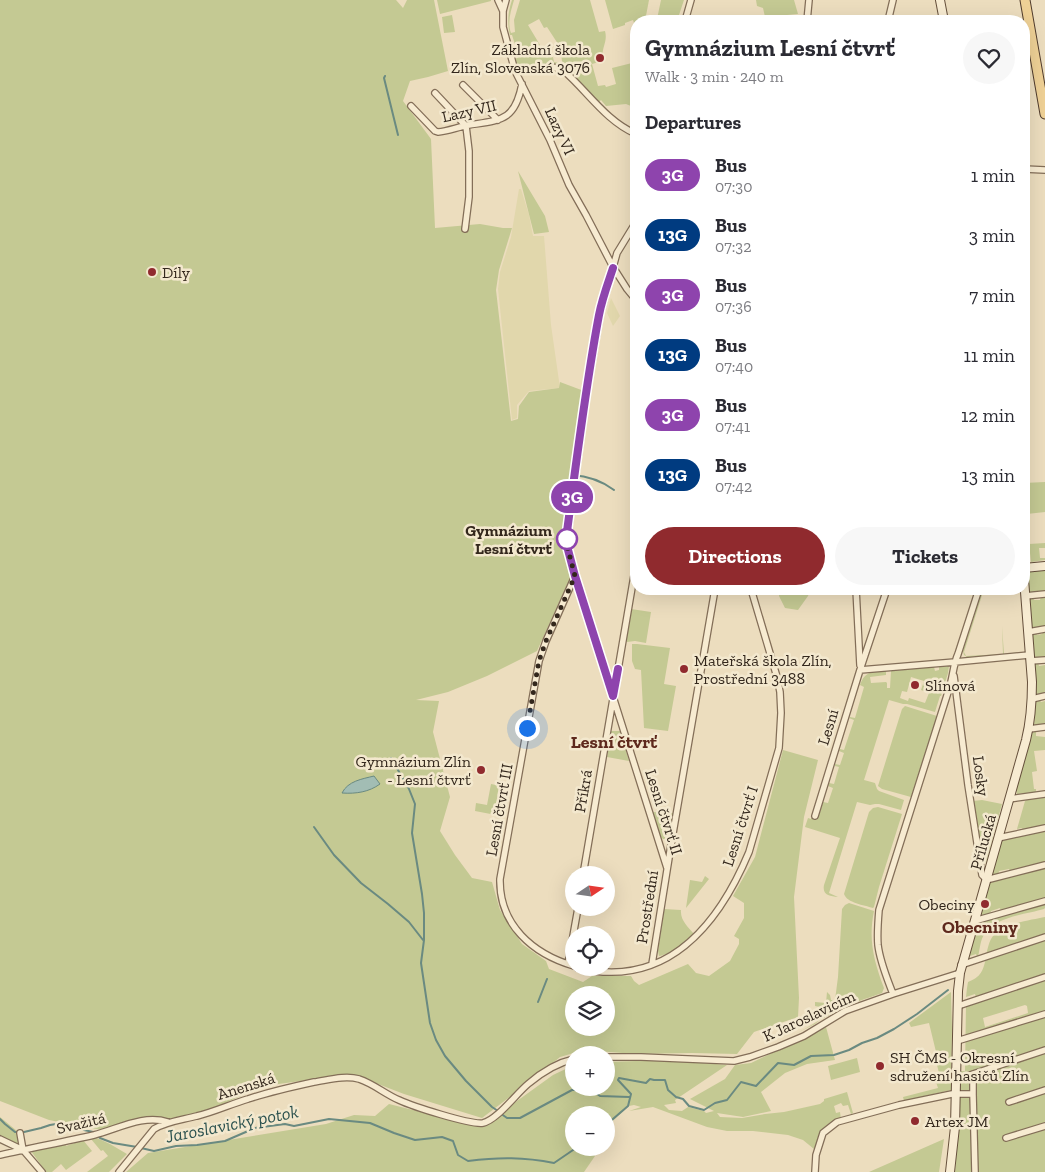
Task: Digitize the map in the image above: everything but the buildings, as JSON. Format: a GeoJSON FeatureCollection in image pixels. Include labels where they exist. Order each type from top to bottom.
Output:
{"type":"FeatureCollection","features":[{"type":"Feature","properties":{"kind":"main road"},"geometry":{"type":"LineString","coordinates":[[1025,0],[1028,15]]}},
{"type":"Feature","properties":{"kind":"main road"},"geometry":{"type":"LineString","coordinates":[[1030,28],[1045,114]]}},
{"type":"Feature","properties":{"kind":"street"},"geometry":{"type":"LineString","coordinates":[[498,0],[504,11]]}},
{"type":"Feature","properties":{"kind":"street","name":"Lazy VI"},"geometry":{"type":"LineString","coordinates":[[506,0],[503,27],[515,71],[550,140],[569,185],[613,268]]}},
{"type":"Feature","properties":{"kind":"street"},"geometry":{"type":"LineString","coordinates":[[687,15],[691,0]]}},
{"type":"Feature","properties":{"kind":"street"},"geometry":{"type":"LineString","coordinates":[[808,15],[809,0]]}},
{"type":"Feature","properties":{"kind":"street"},"geometry":{"type":"LineString","coordinates":[[889,15],[893,0]]}},
{"type":"Feature","properties":{"kind":"street"},"geometry":{"type":"LineString","coordinates":[[940,0],[943,15]]}},
{"type":"Feature","properties":{"kind":"street"},"geometry":{"type":"LineString","coordinates":[[515,71],[550,67],[564,70],[612,119],[630,132]]}},
{"type":"Feature","properties":{"kind":"street"},"geometry":{"type":"LineString","coordinates":[[463,84],[498,120]]}},
{"type":"Feature","properties":{"kind":"street","name":"Lazy VII"},"geometry":{"type":"LineString","coordinates":[[411,106],[436,132],[441,132],[505,118],[510,113],[522,84]]}},
{"type":"Feature","properties":{"kind":"street"},"geometry":{"type":"LineString","coordinates":[[435,93],[466,126],[469,142],[469,197],[465,228]]}},
{"type":"Feature","properties":{"kind":"street"},"geometry":{"type":"LineString","coordinates":[[1030,169],[1045,170]]}},
{"type":"Feature","properties":{"kind":"street","name":"Lesní čtvrť II"},"geometry":{"type":"LineString","coordinates":[[630,232],[620,248],[600,314],[566,539],[575,576],[667,868]]}},
{"type":"Feature","properties":{"kind":"street"},"geometry":{"type":"LineString","coordinates":[[613,268],[630,293]]}},
{"type":"Feature","properties":{"kind":"street"},"geometry":{"type":"LineString","coordinates":[[1030,567],[1045,566]]}},
{"type":"Feature","properties":{"kind":"street","name":"Lesní čtvrť III"},"geometry":{"type":"LineString","coordinates":[[565,962],[534,947],[521,935],[508,917],[501,896],[500,880],[539,661],[575,576]]}},
{"type":"Feature","properties":{"kind":"street"},"geometry":{"type":"LineString","coordinates":[[1025,596],[1045,594]]}},
{"type":"Feature","properties":{"kind":"street","name":"Příkrá"},"geometry":{"type":"LineString","coordinates":[[585,866],[631,595]]}},
{"type":"Feature","properties":{"kind":"street","name":"Prostřední"},"geometry":{"type":"LineString","coordinates":[[652,964],[714,595]]}},
{"type":"Feature","properties":{"kind":"street","name":"Lesní čtvrť I"},"geometry":{"type":"LineString","coordinates":[[615,971],[637,969],[652,964],[690,943],[712,920],[738,876],[748,852],[777,754],[781,724],[780,692],[753,595]]}},
{"type":"Feature","properties":{"kind":"street"},"geometry":{"type":"LineString","coordinates":[[856,595],[860,670],[955,662],[1030,658],[1045,660]]}},
{"type":"Feature","properties":{"kind":"street","name":"Lesní"},"geometry":{"type":"LineString","coordinates":[[815,816],[885,595]]}},
{"type":"Feature","properties":{"kind":"street"},"geometry":{"type":"LineString","coordinates":[[893,994],[884,972],[878,945],[879,910],[977,595]]}},
{"type":"Feature","properties":{"kind":"street","name":"Přílucká"},"geometry":{"type":"LineString","coordinates":[[950,1172],[954,1144],[960,973],[1029,729],[1032,699],[1025,596]]}},
{"type":"Feature","properties":{"kind":"street"},"geometry":{"type":"LineString","coordinates":[[1028,632],[1045,628]]}},
{"type":"Feature","properties":{"kind":"street","name":"Losky"},"geometry":{"type":"LineString","coordinates":[[954,674],[982,875],[986,879]]}},
{"type":"Feature","properties":{"kind":"street"},"geometry":{"type":"LineString","coordinates":[[1032,699],[1045,696]]}},
{"type":"Feature","properties":{"kind":"street"},"geometry":{"type":"LineString","coordinates":[[1029,729],[1045,727]]}},
{"type":"Feature","properties":{"kind":"street"},"geometry":{"type":"LineString","coordinates":[[1009,799],[1045,794]]}},
{"type":"Feature","properties":{"kind":"street"},"geometry":{"type":"LineString","coordinates":[[998,838],[1045,828]]}},
{"type":"Feature","properties":{"kind":"street"},"geometry":{"type":"LineString","coordinates":[[658,839],[665,842],[672,839]]}},
{"type":"Feature","properties":{"kind":"street"},"geometry":{"type":"LineString","coordinates":[[986,879],[1045,865]]}},
{"type":"Feature","properties":{"kind":"street"},"geometry":{"type":"LineString","coordinates":[[974,921],[1045,901]]}},
{"type":"Feature","properties":{"kind":"street","name":"K Jaroslavicím"},"geometry":{"type":"LineString","coordinates":[[615,1057],[734,1060],[750,1057],[804,1036],[845,1011],[960,973],[977,959],[1045,937]]}},
{"type":"Feature","properties":{"kind":"street"},"geometry":{"type":"LineString","coordinates":[[958,1006],[1045,977]]}},
{"type":"Feature","properties":{"kind":"street"},"geometry":{"type":"LineString","coordinates":[[957,1041],[1045,1014]]}},
{"type":"Feature","properties":{"kind":"street"},"geometry":{"type":"LineString","coordinates":[[975,1172],[973,1094],[970,1075],[1045,1050]]}},
{"type":"Feature","properties":{"kind":"street","name":"Anenská"},"geometry":{"type":"LineString","coordinates":[[119,1172],[154,1129],[168,1122],[198,1116],[273,1091],[327,1080],[356,1079],[373,1085],[398,1100],[472,1123],[483,1123],[492,1119],[527,1084],[549,1068],[565,1060]]}},
{"type":"Feature","properties":{"kind":"street"},"geometry":{"type":"LineString","coordinates":[[1009,1102],[1045,1090]]}},
{"type":"Feature","properties":{"kind":"street"},"geometry":{"type":"LineString","coordinates":[[815,1172],[816,1155],[823,1133],[837,1122],[899,1105],[956,1093],[973,1094]]}},
{"type":"Feature","properties":{"kind":"street","name":"Svažitá"},"geometry":{"type":"LineString","coordinates":[[0,1155],[96,1134],[139,1121],[159,1119],[168,1122]]}},
{"type":"Feature","properties":{"kind":"street"},"geometry":{"type":"LineString","coordinates":[[1006,1138],[1045,1126]]}},
{"type":"Feature","properties":{"kind":"street"},"geometry":{"type":"LineString","coordinates":[[20,1133],[23,1150]]}},
{"type":"Feature","properties":{"kind":"street"},"geometry":{"type":"LineString","coordinates":[[0,1139],[23,1150],[42,1172]]}},
{"type":"Feature","properties":{"kind":"shaded area"},"geometry":{"type":"Polygon","coordinates":[[[519,189],[521,189],[529,215],[533,236],[544,236],[551,325],[560,388],[529,391],[517,405],[517,418],[512,420],[498,289],[500,272],[511,237],[519,189]]]}},
{"type":"Feature","properties":{"kind":"shaded area"},"geometry":{"type":"Polygon","coordinates":[[[611,298],[620,316],[613,326],[607,313],[611,298]]]}},
{"type":"Feature","properties":{"kind":"green space"},"geometry":{"type":"Polygon","coordinates":[[[0,0],[396,0],[403,8],[407,0],[434,0],[448,71],[410,81],[403,101],[431,139],[435,228],[480,224],[512,228],[499,270],[496,290],[511,421],[518,419],[519,406],[529,392],[559,388],[560,382],[584,391],[562,543],[570,578],[537,651],[487,676],[448,692],[416,700],[439,701],[433,732],[450,797],[440,831],[472,878],[492,882],[500,910],[522,944],[546,961],[549,969],[583,982],[592,976],[631,976],[639,985],[688,964],[696,973],[709,976],[730,961],[739,944],[739,939],[734,936],[744,918],[744,903],[733,896],[755,857],[783,750],[818,760],[804,817],[794,897],[799,998],[798,1017],[754,1032],[737,1054],[635,1054],[615,1052],[615,1046],[565,1046],[565,1056],[560,1057],[482,1118],[404,1094],[352,1074],[264,1086],[195,1116],[102,1130],[49,1120],[0,1101],[0,0]]]}},
{"type":"Feature","properties":{"kind":"green space"},"geometry":{"type":"Polygon","coordinates":[[[437,0],[491,0],[491,1],[440,14],[437,0]]]}},
{"type":"Feature","properties":{"kind":"green space"},"geometry":{"type":"Polygon","coordinates":[[[512,0],[514,0],[509,20],[511,33],[515,32],[514,20],[520,0],[590,0],[599,32],[605,31],[606,35],[603,58],[598,60],[599,62],[592,64],[598,86],[605,85],[606,87],[616,84],[612,68],[630,64],[630,106],[626,104],[606,106],[601,100],[598,103],[563,68],[560,47],[547,27],[544,28],[539,19],[528,25],[540,45],[535,49],[538,53],[552,52],[554,62],[559,63],[559,66],[548,65],[526,68],[516,66],[515,59],[519,57],[512,35],[510,35],[508,26],[512,0]]]}},
{"type":"Feature","properties":{"kind":"green space"},"geometry":{"type":"Polygon","coordinates":[[[605,0],[649,0],[646,15],[630,15],[630,21],[613,29],[605,0]]]}},
{"type":"Feature","properties":{"kind":"green space"},"geometry":{"type":"Polygon","coordinates":[[[661,0],[684,0],[679,15],[658,15],[661,0]]]}},
{"type":"Feature","properties":{"kind":"green space"},"geometry":{"type":"Polygon","coordinates":[[[756,0],[794,0],[798,14],[765,15],[763,8],[757,6],[756,0]]]}},
{"type":"Feature","properties":{"kind":"green space"},"geometry":{"type":"Polygon","coordinates":[[[452,15],[455,32],[444,33],[442,17],[452,15]]]}},
{"type":"Feature","properties":{"kind":"green space"},"geometry":{"type":"Polygon","coordinates":[[[518,171],[545,216],[549,232],[534,234],[518,171]]]}},
{"type":"Feature","properties":{"kind":"green space"},"geometry":{"type":"Polygon","coordinates":[[[1045,482],[1045,512],[1030,514],[1030,483],[1045,482]]]}},
{"type":"Feature","properties":{"kind":"green space"},"geometry":{"type":"Polygon","coordinates":[[[1045,543],[1045,548],[1039,548],[1040,558],[1045,558],[1045,560],[1031,562],[1030,544],[1045,543]]]}},
{"type":"Feature","properties":{"kind":"green space"},"geometry":{"type":"Polygon","coordinates":[[[1045,569],[1045,593],[1030,594],[1030,572],[1045,569]]]}},
{"type":"Feature","properties":{"kind":"green space"},"geometry":{"type":"Polygon","coordinates":[[[808,595],[798,610],[785,608],[779,596],[808,595]]]}},
{"type":"Feature","properties":{"kind":"green space"},"geometry":{"type":"Polygon","coordinates":[[[982,595],[964,652],[966,656],[1003,654],[1002,626],[1004,654],[1021,653],[968,658],[964,655],[963,651],[982,595]]]}},
{"type":"Feature","properties":{"kind":"green space"},"geometry":{"type":"Polygon","coordinates":[[[1045,595],[1045,627],[1032,629],[1029,599],[1030,597],[1034,600],[1040,600],[1041,596],[1045,595]]]}},
{"type":"Feature","properties":{"kind":"green space"},"geometry":{"type":"Polygon","coordinates":[[[631,609],[651,612],[646,643],[627,642],[631,609]]]}},
{"type":"Feature","properties":{"kind":"green space"},"geometry":{"type":"Polygon","coordinates":[[[1045,630],[1045,659],[1034,658],[1031,634],[1042,634],[1045,630]]]}},
{"type":"Feature","properties":{"kind":"green space"},"geometry":{"type":"Polygon","coordinates":[[[632,644],[670,648],[664,684],[676,686],[668,731],[644,728],[641,670],[635,669],[632,661],[632,644]]]}},
{"type":"Feature","properties":{"kind":"green space"},"geometry":{"type":"Polygon","coordinates":[[[1038,662],[1039,666],[1045,665],[1045,694],[1037,695],[1034,663],[1038,662]]]}},
{"type":"Feature","properties":{"kind":"green space"},"geometry":{"type":"Polygon","coordinates":[[[949,666],[935,712],[889,700],[864,780],[875,783],[879,791],[904,800],[901,810],[879,804],[870,805],[857,802],[829,893],[838,897],[827,894],[824,891],[824,885],[840,838],[805,827],[808,818],[811,819],[813,813],[820,812],[823,802],[828,803],[833,788],[828,786],[829,783],[834,784],[839,767],[835,766],[835,764],[840,765],[844,753],[839,751],[840,749],[844,750],[854,720],[849,718],[855,718],[864,687],[860,685],[862,680],[870,673],[886,670],[886,675],[870,677],[871,683],[886,682],[887,688],[890,688],[891,671],[934,667],[935,671],[939,670],[939,667],[949,666]],[[911,677],[907,692],[902,691],[900,698],[908,701],[909,698],[925,703],[929,693],[921,690],[924,681],[911,677]]]}},
{"type":"Feature","properties":{"kind":"green space"},"geometry":{"type":"Polygon","coordinates":[[[1036,700],[1045,701],[1045,726],[1034,726],[1036,700]]]}},
{"type":"Feature","properties":{"kind":"green space"},"geometry":{"type":"Polygon","coordinates":[[[905,706],[937,716],[911,797],[882,789],[878,786],[902,709],[905,706]]]}},
{"type":"Feature","properties":{"kind":"green space"},"geometry":{"type":"Polygon","coordinates":[[[1033,730],[1036,730],[1036,736],[1045,737],[1045,750],[1034,751],[1037,771],[1032,772],[1036,792],[1017,794],[1016,790],[1033,730]]]}},
{"type":"Feature","properties":{"kind":"green space"},"geometry":{"type":"Polygon","coordinates":[[[611,731],[620,731],[629,761],[607,757],[611,731]]]}},
{"type":"Feature","properties":{"kind":"green space"},"geometry":{"type":"Polygon","coordinates":[[[491,784],[506,787],[501,816],[475,811],[476,803],[487,805],[491,784]]]}},
{"type":"Feature","properties":{"kind":"green space"},"geometry":{"type":"Polygon","coordinates":[[[1045,797],[1045,827],[1017,829],[1025,801],[1045,797]]]}},
{"type":"Feature","properties":{"kind":"green space"},"geometry":{"type":"Polygon","coordinates":[[[982,800],[1002,804],[986,862],[983,864],[973,801],[982,800]]]}},
{"type":"Feature","properties":{"kind":"green space"},"geometry":{"type":"Polygon","coordinates":[[[878,807],[902,814],[873,908],[852,902],[844,894],[869,812],[873,808],[878,807]]]}},
{"type":"Feature","properties":{"kind":"green space"},"geometry":{"type":"Polygon","coordinates":[[[652,812],[674,813],[670,836],[667,839],[663,839],[660,836],[652,812]]]}},
{"type":"Feature","properties":{"kind":"green space"},"geometry":{"type":"Polygon","coordinates":[[[1045,830],[1045,864],[1010,871],[1009,869],[999,871],[998,875],[992,877],[991,874],[1002,840],[1045,830]]]}},
{"type":"Feature","properties":{"kind":"green space"},"geometry":{"type":"Polygon","coordinates":[[[1045,866],[1045,899],[1001,911],[1000,908],[991,911],[990,915],[980,918],[990,881],[1045,866]]]}},
{"type":"Feature","properties":{"kind":"green space"},"geometry":{"type":"Polygon","coordinates":[[[705,876],[709,879],[686,908],[690,880],[702,882],[705,876]]]}},
{"type":"Feature","properties":{"kind":"green space"},"geometry":{"type":"Polygon","coordinates":[[[1045,902],[1044,909],[996,923],[985,933],[978,957],[976,954],[970,956],[968,961],[977,923],[1045,902]]]}},
{"type":"Feature","properties":{"kind":"green space"},"geometry":{"type":"Polygon","coordinates":[[[849,903],[874,911],[872,941],[877,969],[884,988],[882,993],[851,1004],[820,1020],[830,1012],[845,1005],[830,1009],[815,1006],[815,1002],[826,1003],[827,992],[831,1000],[835,1000],[842,909],[849,903]]]}},
{"type":"Feature","properties":{"kind":"green space"},"geometry":{"type":"Polygon","coordinates":[[[664,909],[681,910],[683,920],[694,934],[678,948],[659,956],[658,951],[664,909]]]}},
{"type":"Feature","properties":{"kind":"green space"},"geometry":{"type":"Polygon","coordinates":[[[1045,917],[1045,935],[986,955],[993,936],[1003,928],[1045,917]]]}},
{"type":"Feature","properties":{"kind":"green space"},"geometry":{"type":"Polygon","coordinates":[[[1045,938],[1045,975],[976,998],[975,994],[966,997],[968,982],[981,973],[986,958],[1045,938]]]}},
{"type":"Feature","properties":{"kind":"green space"},"geometry":{"type":"Polygon","coordinates":[[[1045,978],[1045,1172],[955,1172],[961,1071],[965,1071],[966,1005],[1045,978]],[[1027,1006],[983,1018],[985,1027],[1028,1013],[1027,1006]]]}},
{"type":"Feature","properties":{"kind":"green space"},"geometry":{"type":"Polygon","coordinates":[[[951,992],[951,1090],[904,1101],[903,1097],[938,1088],[936,1082],[941,1081],[929,1023],[911,1027],[909,1023],[951,992]]]}},
{"type":"Feature","properties":{"kind":"green space"},"geometry":{"type":"Polygon","coordinates":[[[826,1027],[835,1060],[807,1064],[785,1073],[761,1092],[771,1111],[743,1117],[717,1113],[720,1117],[742,1118],[784,1112],[820,1104],[824,1099],[847,1092],[853,1113],[851,1114],[848,1105],[843,1106],[841,1103],[834,1106],[836,1113],[840,1112],[841,1119],[834,1121],[826,1127],[814,1149],[803,1140],[788,1135],[753,1131],[727,1131],[707,1127],[653,1107],[629,1111],[641,1107],[629,1106],[615,1119],[615,1106],[565,1106],[565,1156],[595,1156],[584,1172],[126,1172],[148,1153],[326,1124],[354,1115],[375,1116],[389,1104],[481,1127],[553,1075],[565,1069],[565,1096],[615,1096],[615,1062],[666,1060],[727,1065],[675,1100],[676,1103],[664,1105],[669,1110],[682,1111],[688,1107],[706,1113],[714,1111],[690,1099],[725,1079],[735,1065],[751,1063],[826,1027]]]}},
{"type":"Feature","properties":{"kind":"green space"},"geometry":{"type":"Polygon","coordinates":[[[857,1058],[860,1072],[831,1080],[828,1066],[857,1058]]]}},
{"type":"Feature","properties":{"kind":"green space"},"geometry":{"type":"Polygon","coordinates":[[[0,1117],[17,1131],[18,1145],[0,1138],[0,1117]]]}},
{"type":"Feature","properties":{"kind":"green space"},"geometry":{"type":"Polygon","coordinates":[[[97,1138],[127,1154],[109,1172],[87,1172],[108,1156],[91,1139],[97,1138]]]}},
{"type":"Feature","properties":{"kind":"green space"},"geometry":{"type":"Polygon","coordinates":[[[944,1139],[939,1172],[869,1172],[944,1139]]]}},
{"type":"Feature","properties":{"kind":"green space"},"geometry":{"type":"Polygon","coordinates":[[[83,1140],[92,1151],[66,1170],[61,1164],[52,1172],[46,1172],[31,1151],[65,1144],[66,1146],[83,1140]]]}},
{"type":"Feature","properties":{"kind":"water"},"geometry":{"type":"Polygon","coordinates":[[[374,776],[380,784],[376,787],[362,792],[342,793],[352,783],[374,776]]]}},
{"type":"Feature","properties":{"kind":"waterway"},"geometry":{"type":"LineString","coordinates":[[385,76],[398,135]]}},
{"type":"Feature","properties":{"kind":"waterway"},"geometry":{"type":"LineString","coordinates":[[565,531],[572,475],[584,476],[605,484],[614,490]]}},
{"type":"Feature","properties":{"kind":"waterway"},"geometry":{"type":"LineString","coordinates":[[564,543],[565,551]]}},
{"type":"Feature","properties":{"kind":"waterway"},"geometry":{"type":"LineString","coordinates":[[391,758],[409,789],[415,804],[412,833],[424,913],[424,940],[421,963],[430,1023],[436,1040],[445,1056],[466,1081],[498,1111]]}},
{"type":"Feature","properties":{"kind":"waterway"},"geometry":{"type":"LineString","coordinates":[[314,827],[334,855],[361,883],[409,922],[423,940]]}},
{"type":"Feature","properties":{"kind":"waterway"},"geometry":{"type":"LineString","coordinates":[[538,1002],[547,979]]}},
{"type":"Feature","properties":{"kind":"waterway","name":"Jaroslavický potok"},"geometry":{"type":"LineString","coordinates":[[615,1117],[628,1106],[631,1094],[618,1080],[619,1078],[646,1083],[650,1079],[665,1080],[668,1090],[676,1097],[683,1099],[689,1106],[704,1110],[715,1103],[727,1100],[741,1082],[756,1086],[778,1063],[794,1065],[811,1056],[834,1055],[877,1038],[917,1014],[948,990]]}},
{"type":"Feature","properties":{"kind":"waterway"},"geometry":{"type":"LineString","coordinates":[[500,1113],[507,1118],[520,1118],[572,1090],[591,1090],[600,1096],[629,1097]]}},
{"type":"Feature","properties":{"kind":"waterway","name":"Jaroslavický potok"},"geometry":{"type":"LineString","coordinates":[[0,1119],[15,1132],[24,1132],[56,1124],[69,1129],[93,1132],[100,1138],[113,1143],[137,1147]]}},
{"type":"Feature","properties":{"kind":"waterway","name":"Jaroslavický potok"},"geometry":{"type":"LineString","coordinates":[[141,1148],[154,1151],[176,1146],[225,1141],[255,1128],[285,1124],[294,1126],[329,1119],[370,1123],[415,1140],[442,1137],[453,1141],[458,1155],[468,1161],[511,1158],[554,1163],[565,1156]]}},
{"type":"Feature","properties":{"kind":"bus line","name":"3G"},"geometry":{"type":"LineString","coordinates":[[613,268],[595,339],[566,539],[575,576],[613,696],[618,669]]}},
{"type":"Feature","properties":{"kind":"place","name":"Základní škola Zlín, Slovenská 3076"},"geometry":{"type":"Point","coordinates":[600,58]}},
{"type":"Feature","properties":{"kind":"place","name":"Díly"},"geometry":{"type":"Point","coordinates":[152,272]}},
{"type":"Feature","properties":{"kind":"place","name":"Gymnázium Lesní čtvrť"},"geometry":{"type":"Point","coordinates":[567,539]}},
{"type":"Feature","properties":{"kind":"place","name":"Mateřská škola Zlín, Prostřední 3488"},"geometry":{"type":"Point","coordinates":[684,669]}},
{"type":"Feature","properties":{"kind":"place","name":"Slínová"},"geometry":{"type":"Point","coordinates":[915,685]}},
{"type":"Feature","properties":{"kind":"place","name":"Gymnázium Zlín - Lesní čtvrť"},"geometry":{"type":"Point","coordinates":[481,770]}},
{"type":"Feature","properties":{"kind":"place","name":"Obeciny"},"geometry":{"type":"Point","coordinates":[985,904]}},
{"type":"Feature","properties":{"kind":"place","name":"SH ČMS - Okresní sdružení hasičů Zlín"},"geometry":{"type":"Point","coordinates":[880,1066]}},
{"type":"Feature","properties":{"kind":"place","name":"Artex JM"},"geometry":{"type":"Point","coordinates":[915,1121]}},
{"type":"Feature","properties":{"kind":"district","name":"Lesní čtvrť"},"geometry":{"type":"Point","coordinates":[614,742]}},
{"type":"Feature","properties":{"kind":"district","name":"Obecniny"},"geometry":{"type":"Point","coordinates":[980,927]}},
{"type":"Feature","properties":{"kind":"route"},"geometry":{"type":"LineString","coordinates":[[527,728],[539,661],[575,576],[567,539]]}}]}
